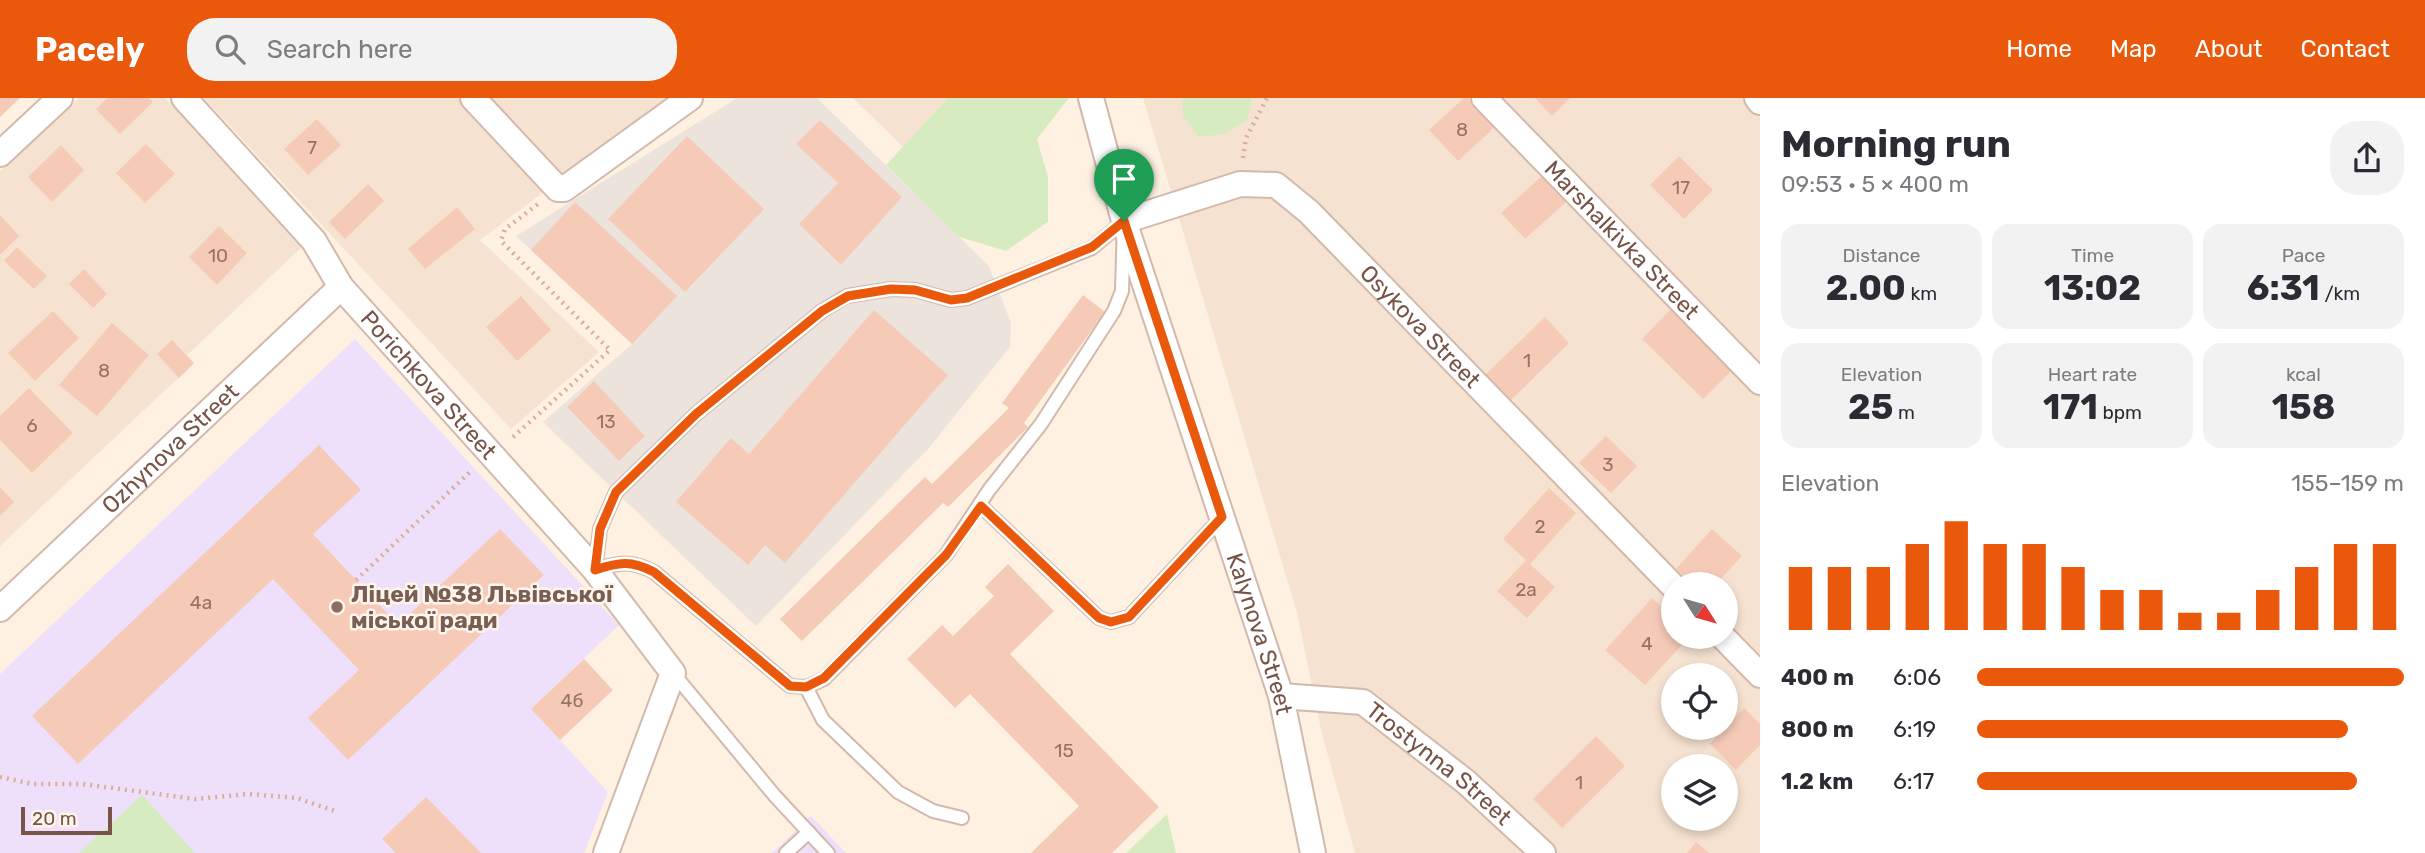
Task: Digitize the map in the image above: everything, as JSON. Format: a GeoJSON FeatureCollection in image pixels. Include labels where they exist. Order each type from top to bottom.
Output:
{"type":"FeatureCollection","features":[{"type":"Feature","properties":{"kind":"street"},"geometry":{"type":"LineString","coordinates":[[0,154],[60,98]]}},
{"type":"Feature","properties":{"kind":"street","name":"Porichkova Street"},"geometry":{"type":"LineString","coordinates":[[184,98],[314,241],[341,287],[595,570],[673,673]]}},
{"type":"Feature","properties":{"kind":"street"},"geometry":{"type":"LineString","coordinates":[[473,98],[558,189],[564,189],[690,98]]}},
{"type":"Feature","properties":{"kind":"street","name":"Kalynova Street"},"geometry":{"type":"LineString","coordinates":[[1091,98],[1124,221],[1281,696],[1313,853]]}},
{"type":"Feature","properties":{"kind":"street","name":"Marshalkivka Street"},"geometry":{"type":"LineString","coordinates":[[1484,98],[1760,382]]}},
{"type":"Feature","properties":{"kind":"street","name":"Osykova Street"},"geometry":{"type":"LineString","coordinates":[[1124,221],[1240,184],[1276,185],[1309,212],[1661,574]]}},
{"type":"Feature","properties":{"kind":"street","name":"Ozhynova Street"},"geometry":{"type":"LineString","coordinates":[[0,609],[341,287]]}},
{"type":"Feature","properties":{"kind":"street"},"geometry":{"type":"LineString","coordinates":[[1735,649],[1760,675]]}},
{"type":"Feature","properties":{"kind":"street"},"geometry":{"type":"LineString","coordinates":[[606,853],[673,673]]}},
{"type":"Feature","properties":{"kind":"street","name":"Trostynna Street"},"geometry":{"type":"LineString","coordinates":[[1281,696],[1363,702],[1466,782],[1543,853]]}},
{"type":"Feature","properties":{"kind":"lane"},"geometry":{"type":"LineString","coordinates":[[1124,221],[1122,291],[1114,311],[1041,424],[989,490],[981,506],[937,565],[824,678],[806,687],[790,686],[654,572],[639,564],[622,561],[595,570],[600,529],[616,492],[696,414],[822,311],[848,296],[891,289],[915,290],[951,300],[967,298],[1092,247],[1124,221]]}},
{"type":"Feature","properties":{"kind":"lane"},"geometry":{"type":"LineString","coordinates":[[981,506],[1099,618],[1111,622],[1129,617],[1222,517]]}},
{"type":"Feature","properties":{"kind":"lane"},"geometry":{"type":"LineString","coordinates":[[673,673],[828,853]]}},
{"type":"Feature","properties":{"kind":"lane"},"geometry":{"type":"LineString","coordinates":[[806,687],[823,720],[898,792],[933,811],[962,818]]}},
{"type":"Feature","properties":{"kind":"lane"},"geometry":{"type":"LineString","coordinates":[[786,853],[809,832]]}},
{"type":"Feature","properties":{"kind":"path"},"geometry":{"type":"LineString","coordinates":[[1240,184],[1246,138],[1268,98]]}},
{"type":"Feature","properties":{"kind":"path"},"geometry":{"type":"LineString","coordinates":[[510,440],[610,351],[501,241],[505,229],[558,189]]}},
{"type":"Feature","properties":{"kind":"path"},"geometry":{"type":"LineString","coordinates":[[356,580],[479,464]]}},
{"type":"Feature","properties":{"kind":"path"},"geometry":{"type":"LineString","coordinates":[[0,778],[33,784],[82,784],[195,799],[249,794],[296,798],[338,812]]}},
{"type":"Feature","properties":{"kind":"shaded area"},"geometry":{"type":"Polygon","coordinates":[[[79,98],[165,98],[301,248],[187,355],[194,363],[0,546],[0,171],[79,98]]]}},
{"type":"Feature","properties":{"kind":"shaded area"},"geometry":{"type":"Polygon","coordinates":[[[204,98],[458,98],[545,191],[480,240],[599,352],[511,429],[204,98]]]}},
{"type":"Feature","properties":{"kind":"shaded area"},"geometry":{"type":"Polygon","coordinates":[[[488,98],[674,98],[563,178],[488,98]]]}},
{"type":"Feature","properties":{"kind":"shaded area"},"geometry":{"type":"Polygon","coordinates":[[[737,98],[817,98],[989,266],[1011,323],[1010,347],[928,449],[756,626],[543,422],[632,344],[516,236],[737,98]]]}},
{"type":"Feature","properties":{"kind":"shaded area"},"geometry":{"type":"Polygon","coordinates":[[[853,98],[948,98],[903,147],[853,98]]]}},
{"type":"Feature","properties":{"kind":"shaded area"},"geometry":{"type":"Polygon","coordinates":[[[1143,98],[1760,98],[1760,853],[1355,853],[1322,734],[1297,613],[1143,98]]]}},
{"type":"Feature","properties":{"kind":"shaded area","name":"Ліцей №38 Львівської міської ради"},"geometry":{"type":"Polygon","coordinates":[[[355,339],[619,625],[531,709],[608,792],[584,853],[0,853],[0,674],[355,339]]]}},
{"type":"Feature","properties":{"kind":"shaded area"},"geometry":{"type":"Polygon","coordinates":[[[811,816],[846,853],[772,853],[811,816]]]}},
{"type":"Feature","properties":{"kind":"green space"},"geometry":{"type":"Polygon","coordinates":[[[948,98],[1069,98],[1037,139],[1048,177],[1048,222],[1006,251],[959,237],[886,165],[948,98]]]}},
{"type":"Feature","properties":{"kind":"green space"},"geometry":{"type":"Polygon","coordinates":[[[1182,98],[1252,98],[1247,120],[1223,134],[1199,137],[1183,116],[1182,98]]]}},
{"type":"Feature","properties":{"kind":"green space"},"geometry":{"type":"Polygon","coordinates":[[[142,795],[195,853],[79,853],[142,795]]]}},
{"type":"Feature","properties":{"kind":"green space"},"geometry":{"type":"Polygon","coordinates":[[[1167,814],[1176,853],[1126,853],[1167,814]]]}},
{"type":"Feature","properties":{"kind":"building"},"geometry":{"type":"Polygon","coordinates":[[[0,98],[20,98],[0,117],[0,98]]]}},
{"type":"Feature","properties":{"kind":"building"},"geometry":{"type":"Polygon","coordinates":[[[107,98],[149,98],[153,102],[120,134],[96,109],[107,98]]]}},
{"type":"Feature","properties":{"kind":"building"},"geometry":{"type":"Polygon","coordinates":[[[1464,98],[1468,98],[1495,127],[1458,161],[1429,130],[1464,98]]]}},
{"type":"Feature","properties":{"kind":"building"},"geometry":{"type":"Polygon","coordinates":[[[1535,98],[1570,98],[1552,116],[1535,98]]]}},
{"type":"Feature","properties":{"kind":"building"},"geometry":{"type":"Polygon","coordinates":[[[317,119],[341,145],[308,175],[284,149],[317,119]]]}},
{"type":"Feature","properties":{"kind":"building"},"geometry":{"type":"Polygon","coordinates":[[[820,120],[902,197],[841,265],[799,224],[838,183],[796,144],[820,120]]]}},
{"type":"Feature","properties":{"kind":"building"},"geometry":{"type":"Polygon","coordinates":[[[687,136],[764,209],[685,292],[608,219],[687,136]]]}},
{"type":"Feature","properties":{"kind":"building"},"geometry":{"type":"Polygon","coordinates":[[[146,144],[175,174],[145,203],[116,173],[146,144]]]}},
{"type":"Feature","properties":{"kind":"building"},"geometry":{"type":"Polygon","coordinates":[[[61,145],[84,170],[52,202],[28,177],[61,145]]]}},
{"type":"Feature","properties":{"kind":"building"},"geometry":{"type":"Polygon","coordinates":[[[1679,156],[1713,190],[1684,219],[1650,185],[1679,156]]]}},
{"type":"Feature","properties":{"kind":"building"},"geometry":{"type":"Polygon","coordinates":[[[1543,175],[1566,202],[1525,239],[1501,213],[1543,175]]]}},
{"type":"Feature","properties":{"kind":"building"},"geometry":{"type":"Polygon","coordinates":[[[368,184],[384,201],[345,239],[329,222],[368,184]]]}},
{"type":"Feature","properties":{"kind":"building"},"geometry":{"type":"Polygon","coordinates":[[[575,202],[677,296],[632,344],[531,250],[575,202]]]}},
{"type":"Feature","properties":{"kind":"building"},"geometry":{"type":"Polygon","coordinates":[[[457,207],[475,229],[425,269],[408,249],[457,207]]]}},
{"type":"Feature","properties":{"kind":"building"},"geometry":{"type":"Polygon","coordinates":[[[0,215],[19,236],[0,255],[0,215]]]}},
{"type":"Feature","properties":{"kind":"building"},"geometry":{"type":"Polygon","coordinates":[[[219,226],[247,253],[217,285],[189,257],[219,226]]]}},
{"type":"Feature","properties":{"kind":"building"},"geometry":{"type":"Polygon","coordinates":[[[17,247],[47,276],[34,289],[4,261],[17,247]]]}},
{"type":"Feature","properties":{"kind":"building"},"geometry":{"type":"Polygon","coordinates":[[[84,269],[107,294],[93,308],[69,284],[84,269]]]}},
{"type":"Feature","properties":{"kind":"building"},"geometry":{"type":"Polygon","coordinates":[[[1083,295],[1105,312],[1024,423],[1028,427],[948,507],[943,503],[802,641],[780,619],[925,477],[932,484],[1009,408],[1002,403],[1083,295]]]}},
{"type":"Feature","properties":{"kind":"building"},"geometry":{"type":"Polygon","coordinates":[[[521,296],[551,330],[517,361],[486,327],[521,296]]]}},
{"type":"Feature","properties":{"kind":"building"},"geometry":{"type":"Polygon","coordinates":[[[1672,308],[1733,369],[1703,399],[1642,339],[1672,308]]]}},
{"type":"Feature","properties":{"kind":"building"},"geometry":{"type":"Polygon","coordinates":[[[874,310],[948,375],[785,563],[765,545],[748,565],[676,502],[731,438],[749,454],[874,310]]]}},
{"type":"Feature","properties":{"kind":"building"},"geometry":{"type":"Polygon","coordinates":[[[53,311],[79,338],[35,381],[8,353],[53,311]]]}},
{"type":"Feature","properties":{"kind":"building"},"geometry":{"type":"Polygon","coordinates":[[[1545,317],[1569,343],[1509,402],[1484,376],[1545,317]]]}},
{"type":"Feature","properties":{"kind":"building"},"geometry":{"type":"Polygon","coordinates":[[[112,323],[149,355],[97,416],[59,385],[112,323]]]}},
{"type":"Feature","properties":{"kind":"building"},"geometry":{"type":"Polygon","coordinates":[[[172,340],[194,363],[179,378],[157,354],[172,340]]]}},
{"type":"Feature","properties":{"kind":"building"},"geometry":{"type":"Polygon","coordinates":[[[594,381],[645,436],[619,461],[567,407],[594,381]]]}},
{"type":"Feature","properties":{"kind":"building"},"geometry":{"type":"Polygon","coordinates":[[[29,388],[73,433],[32,473],[0,440],[0,416],[29,388]]]}},
{"type":"Feature","properties":{"kind":"building"},"geometry":{"type":"Polygon","coordinates":[[[1606,436],[1637,466],[1611,493],[1579,463],[1606,436]]]}},
{"type":"Feature","properties":{"kind":"building"},"geometry":{"type":"Polygon","coordinates":[[[319,445],[361,490],[313,534],[398,625],[500,529],[544,575],[348,760],[308,718],[359,670],[273,579],[78,764],[32,716],[319,445]]]}},
{"type":"Feature","properties":{"kind":"building"},"geometry":{"type":"Polygon","coordinates":[[[0,487],[14,502],[0,516],[0,487]]]}},
{"type":"Feature","properties":{"kind":"building"},"geometry":{"type":"Polygon","coordinates":[[[1549,488],[1576,513],[1530,564],[1555,587],[1527,618],[1497,591],[1526,560],[1503,539],[1549,488]]]}},
{"type":"Feature","properties":{"kind":"building"},"geometry":{"type":"Polygon","coordinates":[[[1712,529],[1742,556],[1727,572],[1680,572],[1676,569],[1712,529]]]}},
{"type":"Feature","properties":{"kind":"building"},"geometry":{"type":"Polygon","coordinates":[[[1008,564],[1054,611],[1010,654],[1159,807],[1112,853],[1031,853],[1079,806],[970,694],[955,708],[907,659],[942,625],[953,636],[994,596],[985,587],[1008,564]]]}},
{"type":"Feature","properties":{"kind":"building"},"geometry":{"type":"Polygon","coordinates":[[[1652,598],[1661,606],[1661,649],[1678,649],[1665,663],[1661,663],[1661,668],[1645,685],[1605,650],[1652,598]]]}},
{"type":"Feature","properties":{"kind":"building"},"geometry":{"type":"Polygon","coordinates":[[[584,659],[613,690],[560,740],[531,709],[584,659]]]}},
{"type":"Feature","properties":{"kind":"building"},"geometry":{"type":"Polygon","coordinates":[[[1744,708],[1760,724],[1760,745],[1738,768],[1738,754],[1720,754],[1710,744],[1714,740],[1738,740],[1738,714],[1744,708]]]}},
{"type":"Feature","properties":{"kind":"building"},"geometry":{"type":"Polygon","coordinates":[[[1596,736],[1625,766],[1562,828],[1533,799],[1596,736]]]}},
{"type":"Feature","properties":{"kind":"building"},"geometry":{"type":"Polygon","coordinates":[[[426,797],[481,853],[396,853],[382,839],[426,797]]]}},
{"type":"Feature","properties":{"kind":"building"},"geometry":{"type":"Polygon","coordinates":[[[1696,842],[1709,853],[1687,853],[1696,842]]]}},
{"type":"Feature","properties":{"kind":"place","name":"Ліцей №38 Львівської міської ради"},"geometry":{"type":"Point","coordinates":[337,607]}},
{"type":"Feature","properties":{"kind":"route"},"geometry":{"type":"LineString","coordinates":[[1124,221],[1222,517],[1129,617],[1111,622],[1099,618],[981,506],[946,555],[824,678],[806,687],[790,686],[654,572],[639,564],[622,561],[595,570],[600,529],[616,492],[696,414],[822,311],[848,296],[891,289],[915,290],[951,300],[967,298],[1092,247],[1124,221]]}}]}
